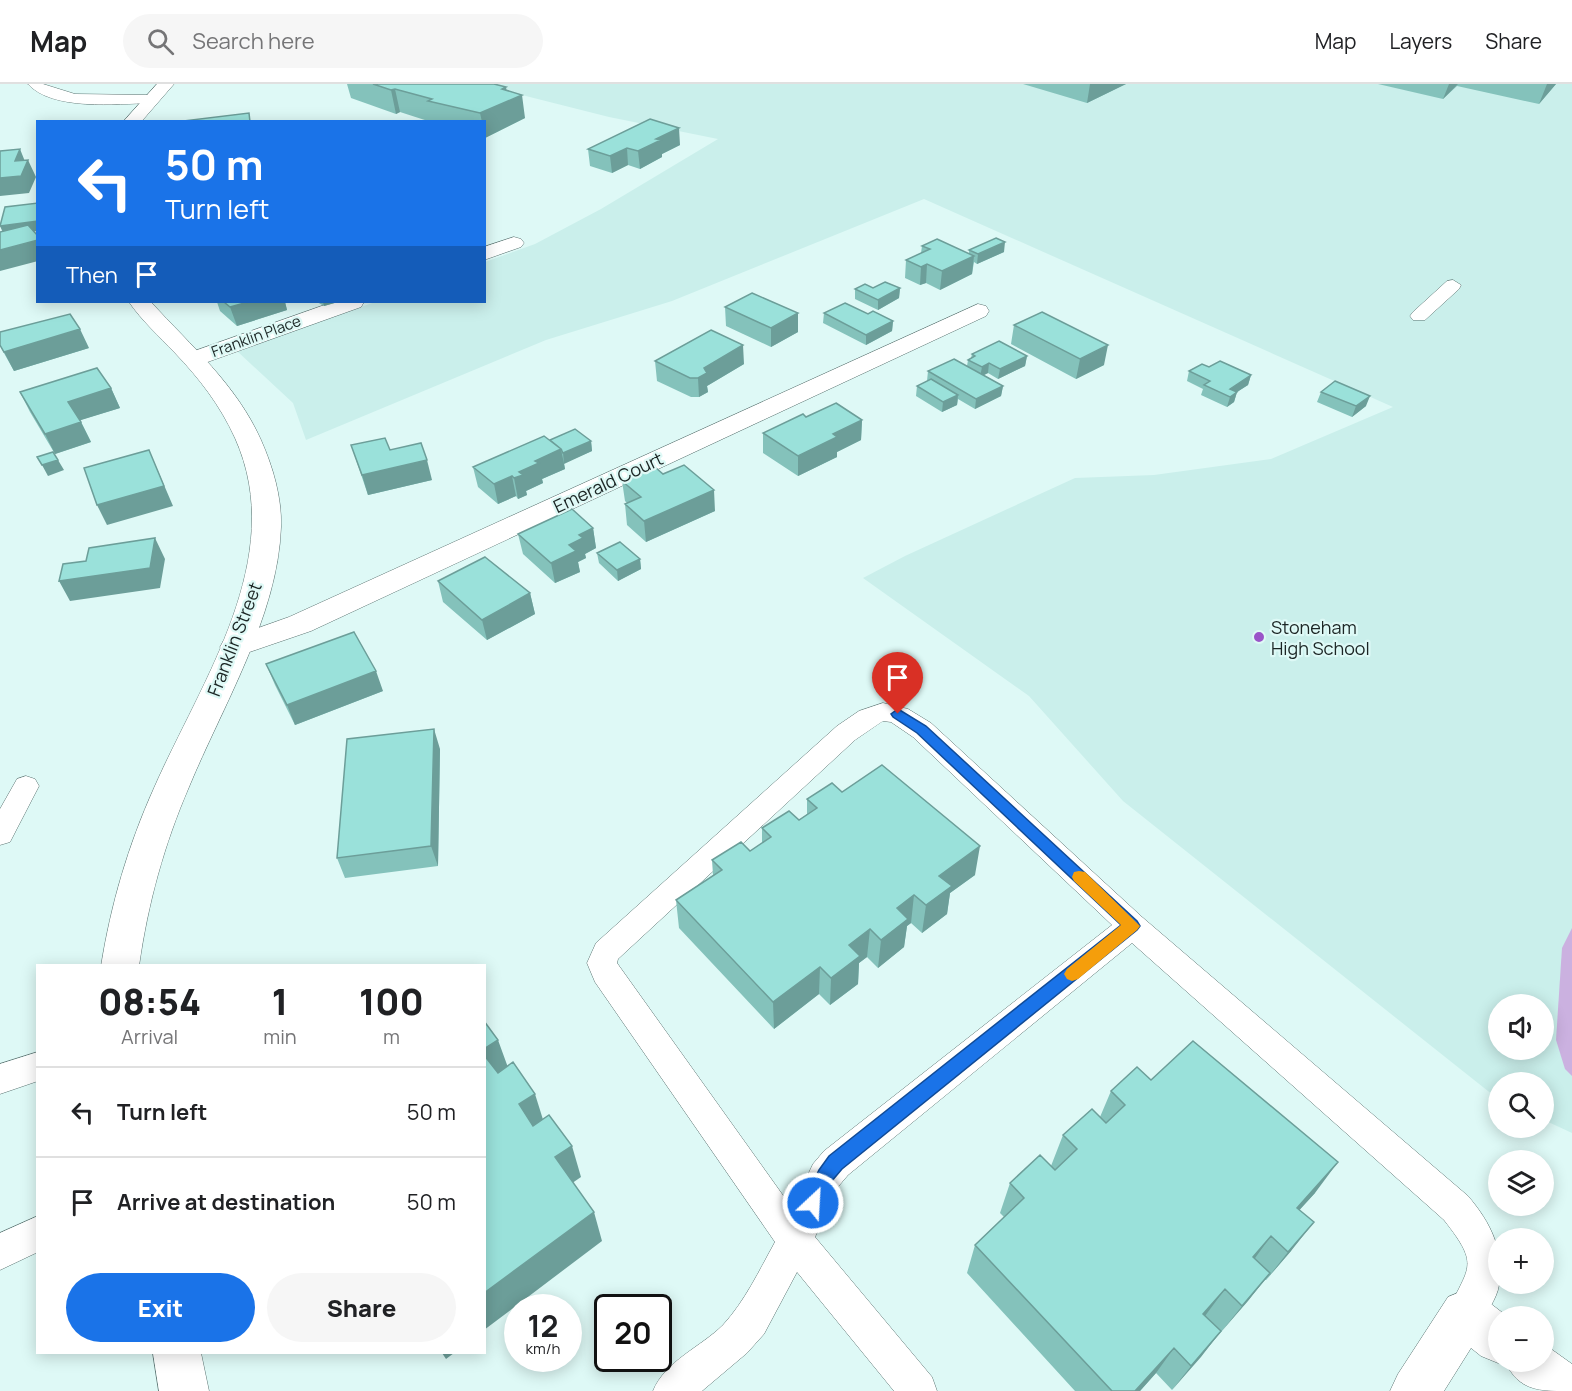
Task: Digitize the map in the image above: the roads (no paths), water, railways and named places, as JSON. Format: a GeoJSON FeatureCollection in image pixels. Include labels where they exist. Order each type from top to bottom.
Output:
{"type":"FeatureCollection","features":[{"type":"Feature","properties":{"kind":"street"},"geometry":{"type":"LineString","coordinates":[[133,120],[166,84]]}},
{"type":"Feature","properties":{"kind":"street"},"geometry":{"type":"LineString","coordinates":[[486,253],[514,243]]}},
{"type":"Feature","properties":{"kind":"street","name":"Franklin Street"},"geometry":{"type":"LineString","coordinates":[[120,964],[126,920],[150,838],[235,647],[258,579],[267,514],[258,468],[236,416],[194,359],[141,303]]}},
{"type":"Feature","properties":{"kind":"street","name":"Franklin Place"},"geometry":{"type":"LineString","coordinates":[[194,359],[350,303]]}},
{"type":"Feature","properties":{"kind":"street","name":"Emerald Court"},"geometry":{"type":"LineString","coordinates":[[235,647],[291,628],[978,311]]}},
{"type":"Feature","properties":{"kind":"street"},"geometry":{"type":"LineString","coordinates":[[1415,1391],[1482,1327]]}},
{"type":"Feature","properties":{"kind":"street"},"geometry":{"type":"LineString","coordinates":[[177,1354],[184,1391]]}},
{"type":"Feature","properties":{"kind":"street"},"geometry":{"type":"LineString","coordinates":[[1541,1372],[1567,1391]]}},
{"type":"Feature","properties":{"kind":"lane"},"geometry":{"type":"LineString","coordinates":[[34,84],[43,90],[84,99],[150,99]]}},
{"type":"Feature","properties":{"kind":"lane"},"geometry":{"type":"LineString","coordinates":[[1419,316],[1453,285]]}},
{"type":"Feature","properties":{"kind":"lane"},"geometry":{"type":"LineString","coordinates":[[918,1391],[795,1241],[606,973],[602,963],[610,948],[846,733],[871,715],[888,710],[922,730],[1132,926],[1456,1208],[1473,1228],[1484,1258],[1482,1327]]}},
{"type":"Feature","properties":{"kind":"lane"},"geometry":{"type":"LineString","coordinates":[[0,834],[26,786]]}},
{"type":"Feature","properties":{"kind":"lane"},"geometry":{"type":"LineString","coordinates":[[672,1391],[734,1340],[751,1321],[795,1241],[825,1176],[836,1163],[1132,926]]}},
{"type":"Feature","properties":{"kind":"lane"},"geometry":{"type":"LineString","coordinates":[[0,1079],[36,1067]]}},
{"type":"Feature","properties":{"kind":"lane"},"geometry":{"type":"LineString","coordinates":[[0,1252],[36,1234]]}},
{"type":"Feature","properties":{"kind":"place","name":"Stoneham High School"},"geometry":{"type":"Point","coordinates":[1259,637]}}]}
